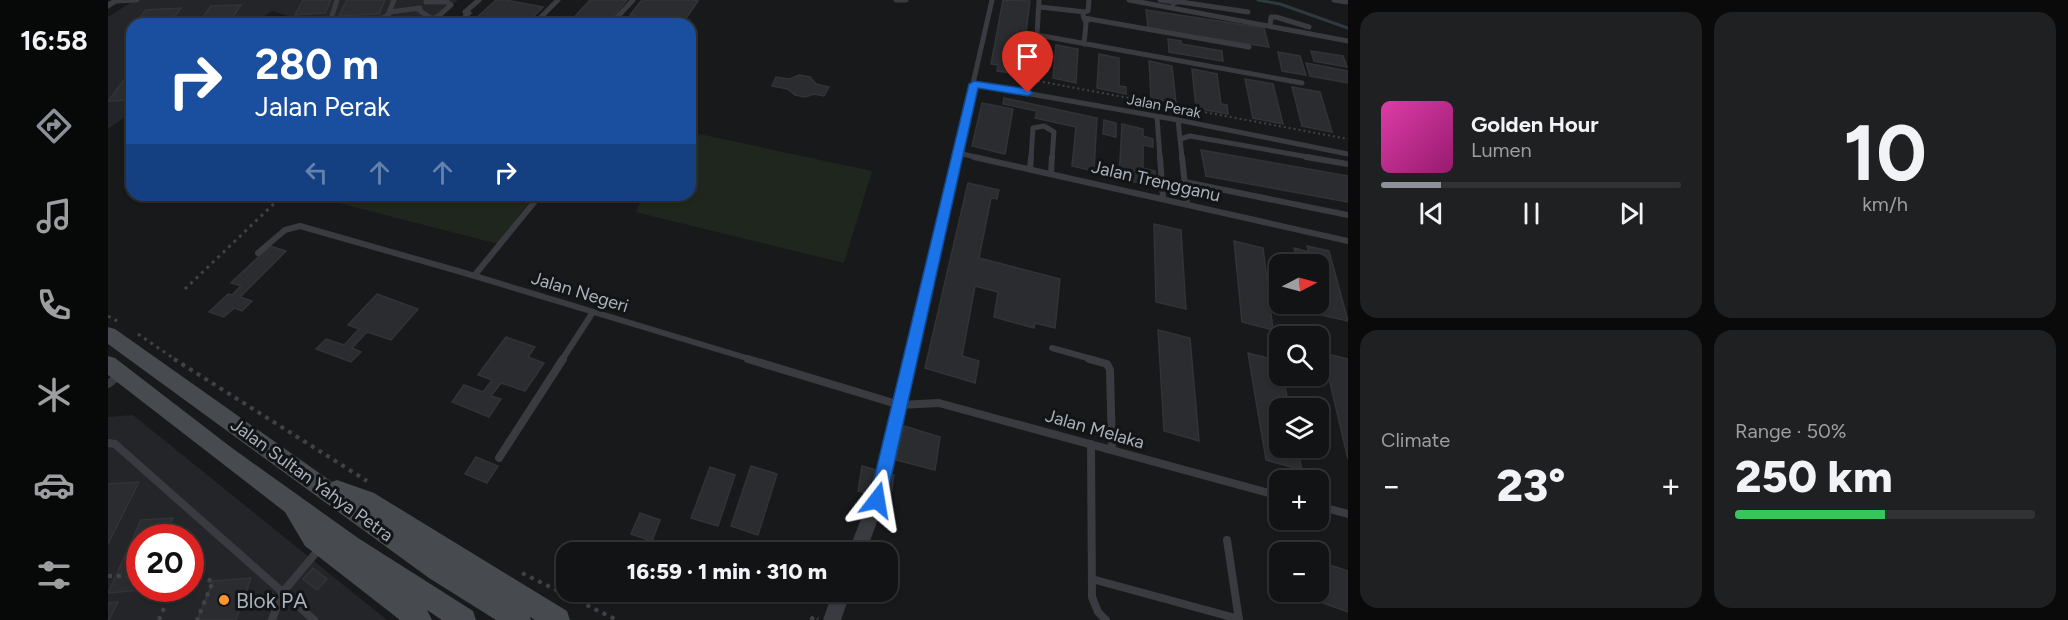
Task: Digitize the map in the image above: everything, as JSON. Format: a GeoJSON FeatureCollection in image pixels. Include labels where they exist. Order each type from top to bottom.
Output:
{"type":"FeatureCollection","features":[{"type":"Feature","properties":{"kind":"main road","name":"Jalan Sultan Yahya Petra"},"geometry":{"type":"LineString","coordinates":[[116,330],[436,570],[519,620]]}},
{"type":"Feature","properties":{"kind":"main road","name":"Jalan Sultan Yahya Petra"},"geometry":{"type":"LineString","coordinates":[[112,374],[350,546],[464,620]]}},
{"type":"Feature","properties":{"kind":"main road"},"geometry":{"type":"LineString","coordinates":[[321,485],[366,500],[558,620]]}},
{"type":"Feature","properties":{"kind":"main road"},"geometry":{"type":"LineString","coordinates":[[290,501],[313,538],[420,620]]}},
{"type":"Feature","properties":{"kind":"street"},"geometry":{"type":"LineString","coordinates":[[861,542],[877,500]]}},
{"type":"Feature","properties":{"kind":"street"},"geometry":{"type":"LineString","coordinates":[[832,620],[838,602]]}},
{"type":"Feature","properties":{"kind":"lane"},"geometry":{"type":"LineString","coordinates":[[114,2],[137,0]]}},
{"type":"Feature","properties":{"kind":"lane"},"geometry":{"type":"LineString","coordinates":[[331,18],[337,0]]}},
{"type":"Feature","properties":{"kind":"lane"},"geometry":{"type":"LineString","coordinates":[[379,18],[388,15],[394,0]]}},
{"type":"Feature","properties":{"kind":"lane"},"geometry":{"type":"LineString","coordinates":[[462,18],[479,0]]}},
{"type":"Feature","properties":{"kind":"lane"},"geometry":{"type":"LineString","coordinates":[[540,18],[558,0]]}},
{"type":"Feature","properties":{"kind":"lane"},"geometry":{"type":"LineString","coordinates":[[616,18],[633,0]]}},
{"type":"Feature","properties":{"kind":"lane"},"geometry":{"type":"LineString","coordinates":[[896,0],[906,0]]}},
{"type":"Feature","properties":{"kind":"lane"},"geometry":{"type":"LineString","coordinates":[[877,500],[992,0]]}},
{"type":"Feature","properties":{"kind":"lane"},"geometry":{"type":"LineString","coordinates":[[1028,93],[1037,35],[1039,0]]}},
{"type":"Feature","properties":{"kind":"lane"},"geometry":{"type":"LineString","coordinates":[[1083,15],[1088,10],[1089,0]]}},
{"type":"Feature","properties":{"kind":"lane"},"geometry":{"type":"LineString","coordinates":[[1129,0],[1248,12]]}},
{"type":"Feature","properties":{"kind":"lane"},"geometry":{"type":"LineString","coordinates":[[1160,0],[1173,5],[1348,41]]}},
{"type":"Feature","properties":{"kind":"lane"},"geometry":{"type":"LineString","coordinates":[[1334,0],[1347,2]]}},
{"type":"Feature","properties":{"kind":"lane"},"geometry":{"type":"LineString","coordinates":[[390,12],[418,9],[426,1],[447,2],[451,5],[436,18]]}},
{"type":"Feature","properties":{"kind":"lane"},"geometry":{"type":"LineString","coordinates":[[1040,7],[1249,47]]}},
{"type":"Feature","properties":{"kind":"lane"},"geometry":{"type":"LineString","coordinates":[[418,9],[429,18]]}},
{"type":"Feature","properties":{"kind":"lane"},"geometry":{"type":"LineString","coordinates":[[467,13],[479,15]]}},
{"type":"Feature","properties":{"kind":"lane"},"geometry":{"type":"LineString","coordinates":[[1083,15],[1086,23],[1084,44]]}},
{"type":"Feature","properties":{"kind":"lane"},"geometry":{"type":"LineString","coordinates":[[1270,25],[1271,17],[1275,17],[1309,27]]}},
{"type":"Feature","properties":{"kind":"lane"},"geometry":{"type":"LineString","coordinates":[[1037,35],[1302,82]]}},
{"type":"Feature","properties":{"kind":"lane","name":"Jalan Perak"},"geometry":{"type":"LineString","coordinates":[[974,84],[1178,120],[1348,154]]}},
{"type":"Feature","properties":{"kind":"lane"},"geometry":{"type":"LineString","coordinates":[[1157,117],[1163,198]]}},
{"type":"Feature","properties":{"kind":"lane"},"geometry":{"type":"LineString","coordinates":[[1178,120],[1187,204]]}},
{"type":"Feature","properties":{"kind":"lane"},"geometry":{"type":"LineString","coordinates":[[1030,169],[1033,128],[1038,125],[1049,127],[1054,132],[1051,173]]}},
{"type":"Feature","properties":{"kind":"lane"},"geometry":{"type":"LineString","coordinates":[[1180,139],[1190,136],[1348,164]]}},
{"type":"Feature","properties":{"kind":"lane","name":"Jalan Trengganu"},"geometry":{"type":"LineString","coordinates":[[958,153],[1348,240]]}},
{"type":"Feature","properties":{"kind":"lane"},"geometry":{"type":"LineString","coordinates":[[1185,182],[1348,215]]}},
{"type":"Feature","properties":{"kind":"lane"},"geometry":{"type":"LineString","coordinates":[[474,276],[535,201]]}},
{"type":"Feature","properties":{"kind":"lane","name":"Jalan Negeri"},"geometry":{"type":"LineString","coordinates":[[258,253],[285,230],[300,226],[474,276],[900,405]]}},
{"type":"Feature","properties":{"kind":"lane"},"geometry":{"type":"LineString","coordinates":[[499,458],[592,312]]}},
{"type":"Feature","properties":{"kind":"lane"},"geometry":{"type":"LineString","coordinates":[[1052,348],[1107,363],[1110,370],[1112,450]]}},
{"type":"Feature","properties":{"kind":"lane","name":"Jalan Melaka"},"geometry":{"type":"LineString","coordinates":[[900,405],[939,403],[1269,493]]}},
{"type":"Feature","properties":{"kind":"lane"},"geometry":{"type":"LineString","coordinates":[[108,443],[115,444],[314,620]]}},
{"type":"Feature","properties":{"kind":"lane"},"geometry":{"type":"LineString","coordinates":[[1091,444],[1092,597],[1098,612],[1106,620]]}},
{"type":"Feature","properties":{"kind":"lane"},"geometry":{"type":"LineString","coordinates":[[1329,509],[1348,514]]}},
{"type":"Feature","properties":{"kind":"lane"},"geometry":{"type":"LineString","coordinates":[[1092,579],[1239,620],[1227,540]]}},
{"type":"Feature","properties":{"kind":"lane"},"geometry":{"type":"LineString","coordinates":[[272,620],[282,592],[322,546]]}},
{"type":"Feature","properties":{"kind":"path"},"geometry":{"type":"LineString","coordinates":[[1030,80],[1348,139]]}},
{"type":"Feature","properties":{"kind":"path"},"geometry":{"type":"LineString","coordinates":[[185,289],[277,201]]}},
{"type":"Feature","properties":{"kind":"path"},"geometry":{"type":"LineString","coordinates":[[108,316],[116,330]]}},
{"type":"Feature","properties":{"kind":"path"},"geometry":{"type":"LineString","coordinates":[[132,331],[217,388],[371,484]]}},
{"type":"Feature","properties":{"kind":"path"},"geometry":{"type":"LineString","coordinates":[[519,571],[617,620]]}},
{"type":"Feature","properties":{"kind":"path"},"geometry":{"type":"LineString","coordinates":[[108,576],[126,576]]}},
{"type":"Feature","properties":{"kind":"path"},"geometry":{"type":"LineString","coordinates":[[197,620],[213,581],[204,579]]}},
{"type":"Feature","properties":{"kind":"path"},"geometry":{"type":"LineString","coordinates":[[159,620],[166,602]]}},
{"type":"Feature","properties":{"kind":"shaded area"},"geometry":{"type":"Polygon","coordinates":[[[135,0],[458,0],[436,18],[294,18],[272,11],[262,18],[126,18],[126,116],[108,129],[108,17],[135,0]]]}},
{"type":"Feature","properties":{"kind":"shaded area"},"geometry":{"type":"Polygon","coordinates":[[[696,133],[872,171],[844,263],[635,212],[641,201],[696,201],[696,133]]]}},
{"type":"Feature","properties":{"kind":"shaded area"},"geometry":{"type":"Polygon","coordinates":[[[331,201],[530,201],[498,244],[331,201]]]}},
{"type":"Feature","properties":{"kind":"shaded area"},"geometry":{"type":"Polygon","coordinates":[[[133,415],[387,620],[108,620],[108,417],[133,415]]]}},
{"type":"Feature","properties":{"kind":"building"},"geometry":{"type":"Polygon","coordinates":[[[303,0],[331,0],[325,13],[295,15],[303,0]]]}},
{"type":"Feature","properties":{"kind":"building"},"geometry":{"type":"Polygon","coordinates":[[[347,0],[385,0],[379,14],[339,16],[347,0]]]}},
{"type":"Feature","properties":{"kind":"building"},"geometry":{"type":"Polygon","coordinates":[[[496,0],[543,7],[532,18],[476,18],[496,0]]]}},
{"type":"Feature","properties":{"kind":"building"},"geometry":{"type":"Polygon","coordinates":[[[590,0],[627,0],[612,18],[574,18],[590,0]]]}},
{"type":"Feature","properties":{"kind":"building"},"geometry":{"type":"Polygon","coordinates":[[[642,0],[698,1],[686,18],[647,18],[630,15],[642,0]]]}},
{"type":"Feature","properties":{"kind":"building"},"geometry":{"type":"Polygon","coordinates":[[[1003,0],[1030,1],[1021,70],[1012,68],[1011,73],[997,71],[998,65],[991,64],[1003,0]]]}},
{"type":"Feature","properties":{"kind":"building"},"geometry":{"type":"Polygon","coordinates":[[[241,5],[232,18],[202,18],[211,6],[241,5]]]}},
{"type":"Feature","properties":{"kind":"building"},"geometry":{"type":"Polygon","coordinates":[[[181,8],[174,18],[139,18],[146,10],[181,8]]]}},
{"type":"Feature","properties":{"kind":"building"},"geometry":{"type":"Polygon","coordinates":[[[1146,10],[1264,28],[1269,47],[1148,28],[1146,10]]]}},
{"type":"Feature","properties":{"kind":"building"},"geometry":{"type":"Polygon","coordinates":[[[1168,39],[1181,41],[1181,44],[1222,51],[1223,61],[1169,52],[1168,39]]]}},
{"type":"Feature","properties":{"kind":"building"},"geometry":{"type":"Polygon","coordinates":[[[1056,45],[1078,49],[1076,83],[1053,78],[1056,45]]]}},
{"type":"Feature","properties":{"kind":"building"},"geometry":{"type":"Polygon","coordinates":[[[1311,51],[1343,56],[1347,67],[1314,61],[1311,51]]]}},
{"type":"Feature","properties":{"kind":"building"},"geometry":{"type":"Polygon","coordinates":[[[1278,52],[1300,56],[1306,75],[1282,71],[1278,52]]]}},
{"type":"Feature","properties":{"kind":"building"},"geometry":{"type":"Polygon","coordinates":[[[1099,54],[1119,58],[1119,86],[1126,87],[1126,94],[1097,88],[1099,54]]]}},
{"type":"Feature","properties":{"kind":"building"},"geometry":{"type":"Polygon","coordinates":[[[1149,61],[1172,66],[1176,103],[1151,98],[1149,61]]]}},
{"type":"Feature","properties":{"kind":"building"},"geometry":{"type":"Polygon","coordinates":[[[1306,63],[1348,71],[1348,83],[1310,76],[1306,63]]]}},
{"type":"Feature","properties":{"kind":"building"},"geometry":{"type":"Polygon","coordinates":[[[1192,69],[1217,74],[1221,104],[1227,105],[1228,114],[1196,108],[1192,69]]]}},
{"type":"Feature","properties":{"kind":"building"},"geometry":{"type":"Polygon","coordinates":[[[799,75],[810,77],[816,84],[829,87],[824,96],[814,94],[805,97],[795,95],[788,89],[772,86],[776,77],[790,79],[799,75]]]}},
{"type":"Feature","properties":{"kind":"building"},"geometry":{"type":"Polygon","coordinates":[[[126,77],[126,100],[108,101],[126,77]]]}},
{"type":"Feature","properties":{"kind":"building"},"geometry":{"type":"Polygon","coordinates":[[[1245,79],[1273,84],[1283,124],[1253,118],[1245,79]]]}},
{"type":"Feature","properties":{"kind":"building"},"geometry":{"type":"Polygon","coordinates":[[[1292,87],[1320,92],[1332,132],[1302,126],[1292,87]]]}},
{"type":"Feature","properties":{"kind":"building"},"geometry":{"type":"Polygon","coordinates":[[[1004,98],[1097,118],[1094,171],[1072,166],[1076,127],[1035,118],[1037,111],[1003,104],[1004,98]]]}},
{"type":"Feature","properties":{"kind":"building"},"geometry":{"type":"Polygon","coordinates":[[[982,103],[1013,109],[1005,154],[972,146],[982,103]]]}},
{"type":"Feature","properties":{"kind":"building"},"geometry":{"type":"Polygon","coordinates":[[[1104,120],[1116,123],[1116,137],[1103,134],[1104,120]]]}},
{"type":"Feature","properties":{"kind":"building"},"geometry":{"type":"Polygon","coordinates":[[[1122,124],[1143,129],[1143,136],[1153,139],[1153,147],[1143,145],[1143,168],[1155,171],[1155,177],[1146,174],[1146,185],[1119,178],[1122,124]]]}},
{"type":"Feature","properties":{"kind":"building"},"geometry":{"type":"Polygon","coordinates":[[[1201,150],[1348,176],[1348,202],[1206,176],[1201,150]]]}},
{"type":"Feature","properties":{"kind":"building"},"geometry":{"type":"Polygon","coordinates":[[[968,183],[999,190],[997,199],[991,198],[979,258],[1060,279],[1055,328],[1035,323],[1034,328],[994,317],[998,292],[975,286],[962,356],[979,361],[975,383],[925,368],[968,183]]]}},
{"type":"Feature","properties":{"kind":"building"},"geometry":{"type":"Polygon","coordinates":[[[1154,224],[1181,230],[1186,309],[1156,302],[1154,224]]]}},
{"type":"Feature","properties":{"kind":"building"},"geometry":{"type":"Polygon","coordinates":[[[1234,241],[1263,248],[1269,314],[1271,314],[1273,326],[1269,326],[1269,329],[1242,322],[1234,241]]]}},
{"type":"Feature","properties":{"kind":"building"},"geometry":{"type":"Polygon","coordinates":[[[270,246],[286,251],[240,297],[252,301],[242,311],[234,308],[224,317],[209,312],[228,294],[232,295],[241,286],[231,283],[270,246]]]}},
{"type":"Feature","properties":{"kind":"building"},"geometry":{"type":"Polygon","coordinates":[[[1307,246],[1329,251],[1348,321],[1321,315],[1329,314],[1329,254],[1296,254],[1294,248],[1309,252],[1307,246]]]}},
{"type":"Feature","properties":{"kind":"building"},"geometry":{"type":"Polygon","coordinates":[[[377,294],[418,309],[391,340],[367,332],[352,348],[361,352],[351,362],[316,349],[326,339],[344,345],[359,329],[348,325],[377,294]]]}},
{"type":"Feature","properties":{"kind":"building"},"geometry":{"type":"Polygon","coordinates":[[[1158,330],[1190,338],[1199,441],[1164,431],[1158,330]]]}},
{"type":"Feature","properties":{"kind":"building"},"geometry":{"type":"Polygon","coordinates":[[[506,337],[535,347],[528,357],[544,363],[525,391],[501,383],[491,396],[501,399],[489,417],[452,402],[464,385],[483,392],[492,380],[478,375],[506,337]]]}},
{"type":"Feature","properties":{"kind":"building"},"geometry":{"type":"Polygon","coordinates":[[[1248,353],[1269,358],[1269,386],[1285,386],[1287,398],[1269,398],[1269,458],[1299,458],[1302,470],[1266,460],[1248,353]]]}},
{"type":"Feature","properties":{"kind":"building"},"geometry":{"type":"Polygon","coordinates":[[[1329,354],[1348,359],[1348,459],[1329,378],[1329,354]]]}},
{"type":"Feature","properties":{"kind":"building"},"geometry":{"type":"Polygon","coordinates":[[[904,426],[940,437],[935,470],[896,460],[904,426]]]}},
{"type":"Feature","properties":{"kind":"building"},"geometry":{"type":"Polygon","coordinates":[[[476,457],[498,466],[487,483],[465,474],[476,457]]]}},
{"type":"Feature","properties":{"kind":"building"},"geometry":{"type":"Polygon","coordinates":[[[751,466],[777,474],[758,535],[731,526],[751,466]]]}},
{"type":"Feature","properties":{"kind":"building"},"geometry":{"type":"Polygon","coordinates":[[[862,466],[894,475],[890,500],[858,491],[862,466]]]}},
{"type":"Feature","properties":{"kind":"building"},"geometry":{"type":"Polygon","coordinates":[[[710,467],[735,475],[718,526],[691,518],[710,467]]]}},
{"type":"Feature","properties":{"kind":"building"},"geometry":{"type":"Polygon","coordinates":[[[139,482],[108,544],[108,484],[139,482]]]}},
{"type":"Feature","properties":{"kind":"building"},"geometry":{"type":"Polygon","coordinates":[[[640,513],[660,520],[652,541],[631,534],[640,513]]]}},
{"type":"Feature","properties":{"kind":"building"},"geometry":{"type":"Polygon","coordinates":[[[173,518],[170,524],[139,524],[141,520],[173,518]]]}},
{"type":"Feature","properties":{"kind":"building"},"geometry":{"type":"Polygon","coordinates":[[[126,553],[126,591],[108,593],[126,553]]]}},
{"type":"Feature","properties":{"kind":"building"},"geometry":{"type":"Polygon","coordinates":[[[1329,565],[1348,571],[1348,612],[1320,602],[1329,602],[1329,565]]]}},
{"type":"Feature","properties":{"kind":"building"},"geometry":{"type":"Polygon","coordinates":[[[313,568],[327,579],[317,590],[303,579],[313,568]]]}},
{"type":"Feature","properties":{"kind":"building","name":"Blok PA"},"geometry":{"type":"Polygon","coordinates":[[[251,578],[236,620],[197,620],[213,581],[251,578]]]}},
{"type":"Feature","properties":{"kind":"building"},"geometry":{"type":"Polygon","coordinates":[[[118,602],[109,620],[108,620],[108,603],[118,602]]]}},
{"type":"Feature","properties":{"kind":"waterway"},"geometry":{"type":"LineString","coordinates":[[1258,0],[1280,4],[1348,28]]}},
{"type":"Feature","properties":{"kind":"place","name":"Blok PA"},"geometry":{"type":"Point","coordinates":[224,600]}},
{"type":"Feature","properties":{"kind":"route"},"geometry":{"type":"LineString","coordinates":[[877,500],[974,84],[1028,93]]}}]}
